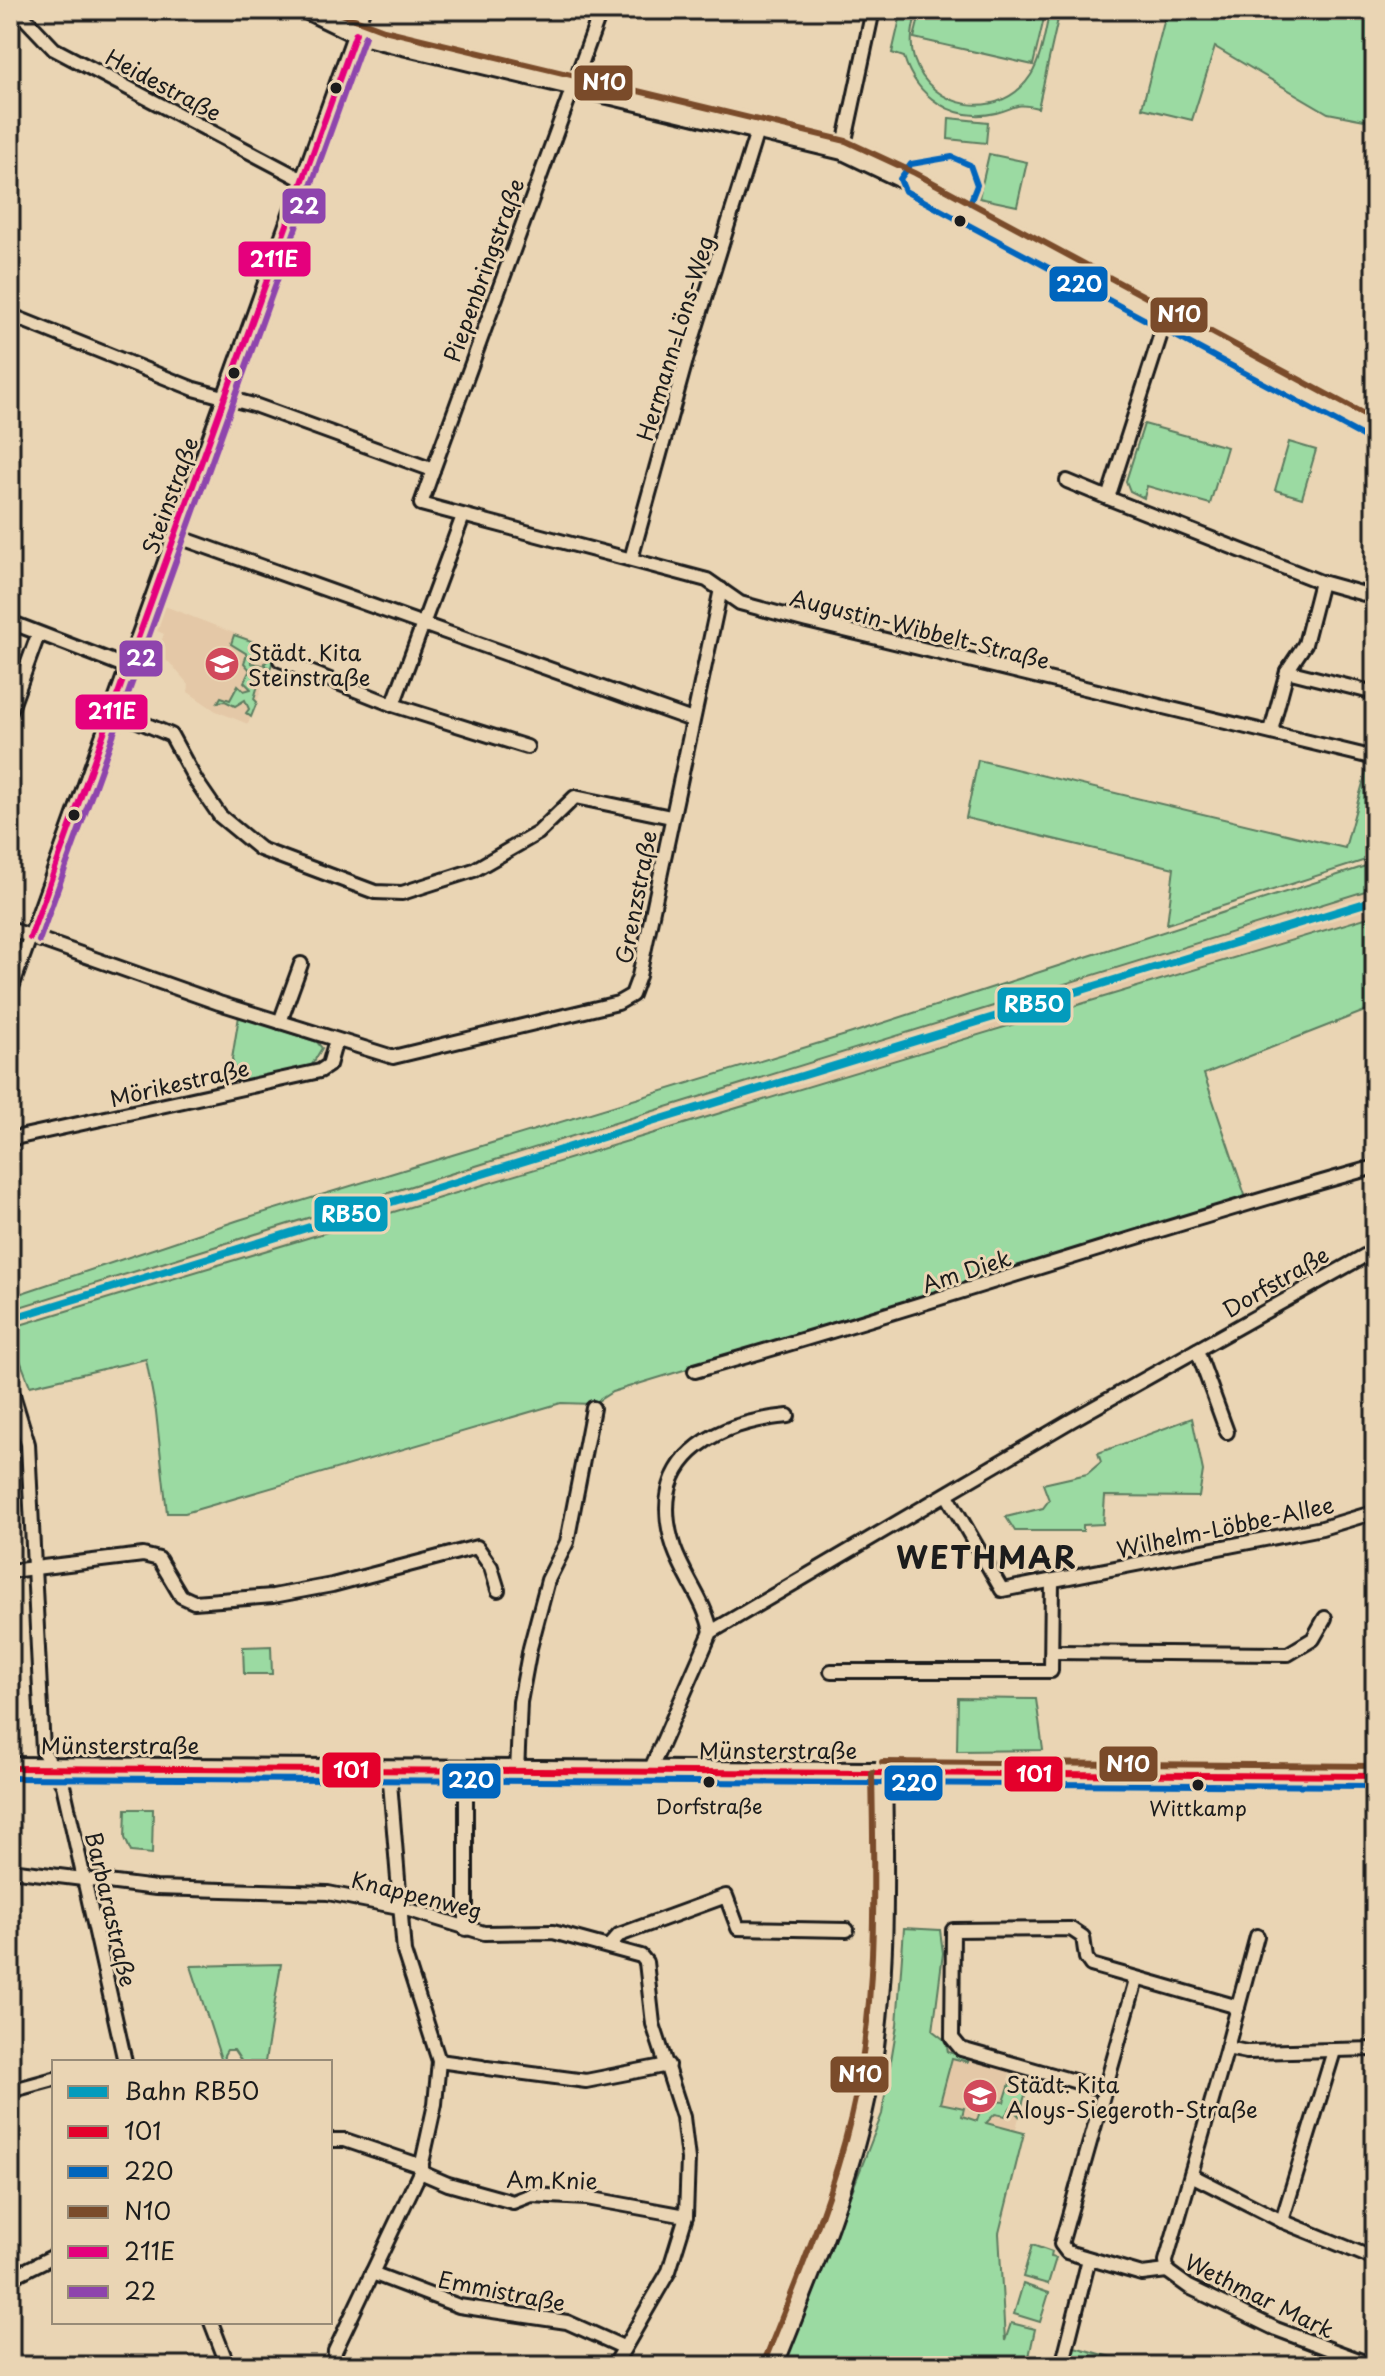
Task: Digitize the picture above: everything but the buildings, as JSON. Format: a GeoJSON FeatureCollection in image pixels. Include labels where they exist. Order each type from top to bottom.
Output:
{"type":"FeatureCollection","features":[{"type":"Feature","properties":{"kind":"main road","name":"Münsterstraße"},"geometry":{"type":"LineString","coordinates":[[10,1768],[1375,1776]]}},
{"type":"Feature","properties":{"kind":"street","name":"Heidestraße"},"geometry":{"type":"LineString","coordinates":[[17,10],[54,49],[303,180]]}},
{"type":"Feature","properties":{"kind":"street"},"geometry":{"type":"LineString","coordinates":[[308,10],[356,33],[843,150],[910,182],[1375,431]]}},
{"type":"Feature","properties":{"kind":"street","name":"Steinstraße"},"geometry":{"type":"LineString","coordinates":[[10,993],[363,10]]}},
{"type":"Feature","properties":{"kind":"street","name":"Piepenbringstraße"},"geometry":{"type":"LineString","coordinates":[[433,470],[601,10]]}},
{"type":"Feature","properties":{"kind":"street"},"geometry":{"type":"LineString","coordinates":[[843,150],[873,10]]}},
{"type":"Feature","properties":{"kind":"street","name":"Hermann-Löns-Weg"},"geometry":{"type":"LineString","coordinates":[[631,559],[688,353],[758,128]]}},
{"type":"Feature","properties":{"kind":"street"},"geometry":{"type":"LineString","coordinates":[[10,315],[225,398],[433,470]]}},
{"type":"Feature","properties":{"kind":"street"},"geometry":{"type":"LineString","coordinates":[[1108,498],[1166,318]]}},
{"type":"Feature","properties":{"kind":"street","name":"Augustin-Wibbelt-Straße"},"geometry":{"type":"LineString","coordinates":[[433,470],[421,504],[707,580],[740,603],[1375,758]]}},
{"type":"Feature","properties":{"kind":"street"},"geometry":{"type":"LineString","coordinates":[[1067,481],[1321,582],[1375,597]]}},
{"type":"Feature","properties":{"kind":"street"},"geometry":{"type":"LineString","coordinates":[[393,705],[463,516]]}},
{"type":"Feature","properties":{"kind":"street"},"geometry":{"type":"LineString","coordinates":[[176,536],[692,720]]}},
{"type":"Feature","properties":{"kind":"street"},"geometry":{"type":"LineString","coordinates":[[1271,731],[1287,671],[1305,644],[1321,582]]}},
{"type":"Feature","properties":{"kind":"street","name":"Grenzstraße"},"geometry":{"type":"LineString","coordinates":[[10,929],[381,1056],[404,1057],[618,1003],[632,995],[639,976],[721,589]]}},
{"type":"Feature","properties":{"kind":"street"},"geometry":{"type":"LineString","coordinates":[[10,622],[127,667]]}},
{"type":"Feature","properties":{"kind":"street"},"geometry":{"type":"LineString","coordinates":[[10,712],[38,635]]}},
{"type":"Feature","properties":{"kind":"street"},"geometry":{"type":"LineString","coordinates":[[280,660],[393,705],[527,747]]}},
{"type":"Feature","properties":{"kind":"street"},"geometry":{"type":"LineString","coordinates":[[1287,671],[1375,693]]}},
{"type":"Feature","properties":{"kind":"street"},"geometry":{"type":"LineString","coordinates":[[112,710],[171,735],[196,781],[220,816],[260,849],[375,892],[402,893],[474,870],[538,833],[575,797],[671,817]]}},
{"type":"Feature","properties":{"kind":"street"},"geometry":{"type":"LineString","coordinates":[[280,1022],[301,964]]}},
{"type":"Feature","properties":{"kind":"street","name":"Mörikestraße"},"geometry":{"type":"LineString","coordinates":[[10,1139],[320,1071],[329,1065],[336,1040]]}},
{"type":"Feature","properties":{"kind":"street","name":"Am Diek"},"geometry":{"type":"LineString","coordinates":[[695,1371],[881,1318],[1248,1202],[1375,1167]]}},
{"type":"Feature","properties":{"kind":"street","name":"Dorfstraße"},"geometry":{"type":"LineString","coordinates":[[711,1632],[1375,1250]]}},
{"type":"Feature","properties":{"kind":"street"},"geometry":{"type":"LineString","coordinates":[[1197,1350],[1227,1432]]}},
{"type":"Feature","properties":{"kind":"street"},"geometry":{"type":"LineString","coordinates":[[10,1385],[28,1444],[43,1751],[52,1767]]}},
{"type":"Feature","properties":{"kind":"street"},"geometry":{"type":"LineString","coordinates":[[517,1772],[520,1702],[530,1648],[548,1580],[567,1542],[593,1408]]}},
{"type":"Feature","properties":{"kind":"street"},"geometry":{"type":"LineString","coordinates":[[649,1773],[711,1632],[670,1533],[667,1509],[672,1482],[686,1456],[709,1435],[755,1419],[788,1416]]}},
{"type":"Feature","properties":{"kind":"street","name":"Wilhelm-Löbbe-Allee"},"geometry":{"type":"LineString","coordinates":[[947,1495],[1002,1590],[1322,1528],[1375,1512]]}},
{"type":"Feature","properties":{"kind":"street"},"geometry":{"type":"LineString","coordinates":[[10,1571],[143,1555],[159,1559],[181,1596],[194,1602],[273,1596],[332,1585],[477,1547],[491,1567],[498,1590]]}},
{"type":"Feature","properties":{"kind":"street"},"geometry":{"type":"LineString","coordinates":[[831,1671],[1051,1671],[1052,1582]]}},
{"type":"Feature","properties":{"kind":"street"},"geometry":{"type":"LineString","coordinates":[[1052,1652],[1288,1654],[1313,1639],[1325,1618]]}},
{"type":"Feature","properties":{"kind":"street","name":"Barbarastraße"},"geometry":{"type":"LineString","coordinates":[[52,1767],[63,1785],[86,1876],[125,2060]]}},
{"type":"Feature","properties":{"kind":"street"},"geometry":{"type":"LineString","coordinates":[[334,2366],[335,2351],[421,2169],[435,2104],[439,2061],[413,1990],[404,1952],[389,1770]]}},
{"type":"Feature","properties":{"kind":"street"},"geometry":{"type":"LineString","coordinates":[[466,1772],[466,1929]]}},
{"type":"Feature","properties":{"kind":"street"},"geometry":{"type":"LineString","coordinates":[[773,2366],[841,2190],[869,2079],[881,1932],[882,1772]]}},
{"type":"Feature","properties":{"kind":"street","name":"Knappenweg"},"geometry":{"type":"LineString","coordinates":[[10,1870],[86,1876],[156,1888],[328,1893],[399,1907],[484,1933],[553,1932],[609,1946],[641,1956],[646,1962],[653,2024],[668,2065]]}},
{"type":"Feature","properties":{"kind":"street"},"geometry":{"type":"LineString","coordinates":[[609,1946],[619,1935],[726,1896],[738,1928],[847,1930]]}},
{"type":"Feature","properties":{"kind":"street"},"geometry":{"type":"LineString","coordinates":[[1102,2089],[961,2049],[952,2038],[953,1930],[1071,1929],[1083,1937],[1086,1958],[1091,1965],[1238,2007]]}},
{"type":"Feature","properties":{"kind":"street","name":"Wethmar Mark"},"geometry":{"type":"LineString","coordinates":[[1257,1936],[1166,2261],[1167,2271],[1189,2287],[1276,2329],[1375,2366]]}},
{"type":"Feature","properties":{"kind":"street"},"geometry":{"type":"LineString","coordinates":[[1136,1980],[1102,2089],[1061,2244],[1067,2252],[1142,2274],[1167,2271]]}},
{"type":"Feature","properties":{"kind":"street"},"geometry":{"type":"LineString","coordinates":[[1227,2048],[1247,2052],[1375,2049]]}},
{"type":"Feature","properties":{"kind":"street"},"geometry":{"type":"LineString","coordinates":[[1282,2221],[1334,2051]]}},
{"type":"Feature","properties":{"kind":"street"},"geometry":{"type":"LineString","coordinates":[[439,2061],[586,2081],[668,2065],[683,2117],[688,2159],[686,2216],[669,2271],[614,2366]]}},
{"type":"Feature","properties":{"kind":"street"},"geometry":{"type":"LineString","coordinates":[[10,2091],[52,2080]]}},
{"type":"Feature","properties":{"kind":"street","name":"Am Knie"},"geometry":{"type":"LineString","coordinates":[[332,2140],[345,2140],[421,2169],[448,2184],[513,2202],[531,2195],[587,2198],[686,2216]]}},
{"type":"Feature","properties":{"kind":"street"},"geometry":{"type":"LineString","coordinates":[[1191,2175],[1282,2221],[1375,2259]]}},
{"type":"Feature","properties":{"kind":"street"},"geometry":{"type":"LineString","coordinates":[[10,2278],[52,2257]]}},
{"type":"Feature","properties":{"kind":"street"},"geometry":{"type":"LineString","coordinates":[[1062,2366],[1089,2259]]}},
{"type":"Feature","properties":{"kind":"street","name":"Emmistraße"},"geometry":{"type":"LineString","coordinates":[[372,2273],[459,2306],[567,2322],[623,2347]]}},
{"type":"Feature","properties":{"kind":"street"},"geometry":{"type":"LineString","coordinates":[[212,2324],[228,2366]]}},
{"type":"Feature","properties":{"kind":"shaded area","name":"Städt. Kita Steinstraße"},"geometry":{"type":"Polygon","coordinates":[[[162,605],[277,650],[248,724],[216,711],[188,692],[189,685],[169,662],[155,657],[164,634],[157,631],[160,625],[155,623],[162,605]]]}},
{"type":"Feature","properties":{"kind":"shaded area"},"geometry":{"type":"Polygon","coordinates":[[[1375,888],[1375,915],[1300,939],[13,1327],[10,1318],[10,1310],[1375,888]]]}},
{"type":"Feature","properties":{"kind":"shaded area","name":"Städt. Kita Aloys-Siegeroth-Straße"},"geometry":{"type":"Polygon","coordinates":[[[948,2052],[1011,2070],[1008,2080],[1028,2085],[1015,2132],[932,2108],[948,2052]]]}},
{"type":"Feature","properties":{"kind":"green space"},"geometry":{"type":"Polygon","coordinates":[[[902,10],[917,10],[912,47],[923,77],[935,90],[951,99],[968,104],[985,104],[1002,100],[1018,90],[1031,75],[1041,52],[1050,10],[1060,10],[1038,108],[1020,106],[980,115],[951,110],[938,103],[917,84],[904,57],[892,53],[902,10]]]}},
{"type":"Feature","properties":{"kind":"green space"},"geometry":{"type":"Polygon","coordinates":[[[921,10],[1046,10],[1033,65],[914,38],[921,10]]]}},
{"type":"Feature","properties":{"kind":"green space"},"geometry":{"type":"Polygon","coordinates":[[[1167,10],[1375,10],[1375,122],[1328,113],[1215,47],[1192,120],[1142,108],[1167,10]]]}},
{"type":"Feature","properties":{"kind":"green space"},"geometry":{"type":"Polygon","coordinates":[[[949,118],[988,122],[986,143],[948,139],[949,118]]]}},
{"type":"Feature","properties":{"kind":"green space"},"geometry":{"type":"Polygon","coordinates":[[[989,154],[1027,162],[1017,206],[979,198],[989,154]]]}},
{"type":"Feature","properties":{"kind":"green space"},"geometry":{"type":"Polygon","coordinates":[[[1144,424],[1227,447],[1210,504],[1147,486],[1144,498],[1130,491],[1126,481],[1144,424]]]}},
{"type":"Feature","properties":{"kind":"green space"},"geometry":{"type":"Polygon","coordinates":[[[1289,442],[1316,450],[1302,498],[1275,490],[1289,442]]]}},
{"type":"Feature","properties":{"kind":"green space"},"geometry":{"type":"Polygon","coordinates":[[[234,635],[277,650],[270,669],[264,664],[271,657],[270,651],[251,657],[251,663],[261,665],[256,671],[258,685],[254,699],[257,702],[251,717],[246,713],[249,709],[245,700],[235,706],[225,701],[218,702],[221,697],[230,700],[238,685],[244,691],[251,689],[244,682],[250,670],[244,663],[247,654],[231,644],[234,635]]]}},
{"type":"Feature","properties":{"kind":"green space"},"geometry":{"type":"Polygon","coordinates":[[[978,760],[1345,848],[1368,765],[1375,767],[1375,857],[1167,924],[1174,868],[966,818],[978,760]]]}},
{"type":"Feature","properties":{"kind":"green space"},"geometry":{"type":"Polygon","coordinates":[[[1375,863],[1375,888],[10,1310],[10,1297],[239,1220],[849,1034],[1375,863]]]}},
{"type":"Feature","properties":{"kind":"green space"},"geometry":{"type":"Polygon","coordinates":[[[1375,915],[1375,1007],[1204,1074],[1246,1198],[612,1392],[593,1404],[561,1403],[185,1513],[167,1513],[156,1412],[146,1359],[30,1386],[10,1334],[10,1328],[1375,915]]]}},
{"type":"Feature","properties":{"kind":"green space"},"geometry":{"type":"Polygon","coordinates":[[[239,1016],[317,1042],[322,1048],[310,1068],[239,1087],[232,1059],[239,1016]]]}},
{"type":"Feature","properties":{"kind":"green space"},"geometry":{"type":"Polygon","coordinates":[[[1192,1418],[1203,1471],[1199,1497],[1105,1496],[1103,1524],[1083,1525],[1083,1531],[1015,1531],[1006,1517],[1043,1508],[1049,1500],[1043,1484],[1087,1474],[1101,1462],[1098,1453],[1192,1418]]]}},
{"type":"Feature","properties":{"kind":"green space"},"geometry":{"type":"Polygon","coordinates":[[[271,1646],[272,1674],[244,1674],[243,1647],[271,1646]]]}},
{"type":"Feature","properties":{"kind":"green space"},"geometry":{"type":"Polygon","coordinates":[[[958,1698],[1036,1699],[1043,1750],[957,1751],[958,1698]]]}},
{"type":"Feature","properties":{"kind":"green space"},"geometry":{"type":"Polygon","coordinates":[[[126,1809],[153,1809],[152,1854],[131,1852],[125,1838],[126,1809]]]}},
{"type":"Feature","properties":{"kind":"green space"},"geometry":{"type":"Polygon","coordinates":[[[904,1928],[940,1930],[943,1953],[933,2031],[946,2041],[948,2052],[969,2058],[968,2062],[952,2058],[940,2103],[964,2108],[962,2116],[977,2121],[980,2111],[968,2106],[976,2107],[983,2100],[1004,2102],[1011,2080],[1028,2085],[1019,2116],[1011,2107],[1005,2116],[995,2114],[986,2123],[1024,2133],[999,2233],[1005,2341],[1011,2323],[1035,2329],[1027,2366],[784,2366],[882,2114],[897,2025],[904,1928]]]}},
{"type":"Feature","properties":{"kind":"green space"},"geometry":{"type":"Polygon","coordinates":[[[281,1964],[265,2060],[241,2060],[234,2050],[227,2050],[225,2060],[221,2060],[191,1966],[281,1964]]]}},
{"type":"Feature","properties":{"kind":"green space"},"geometry":{"type":"Polygon","coordinates":[[[1032,2245],[1052,2252],[1051,2257],[1056,2258],[1048,2284],[1023,2277],[1032,2245]]]}},
{"type":"Feature","properties":{"kind":"green space"},"geometry":{"type":"Polygon","coordinates":[[[1023,2284],[1049,2293],[1040,2322],[1014,2314],[1023,2284]]]}},
{"type":"Feature","properties":{"kind":"green space"},"geometry":{"type":"Polygon","coordinates":[[[1071,2346],[1132,2363],[1131,2366],[1066,2366],[1071,2346]]]}},
{"type":"Feature","properties":{"kind":"rail line","name":"RB50"},"geometry":{"type":"LineString","coordinates":[[10,1319],[1375,900]]}},
{"type":"Feature","properties":{"kind":"transit line","name":"N10"},"geometry":{"type":"LineString","coordinates":[[331,10],[384,30],[846,141],[915,173],[1375,420]]}},
{"type":"Feature","properties":{"kind":"transit line","name":"211E"},"geometry":{"type":"LineString","coordinates":[[30,938],[356,33]]}},
{"type":"Feature","properties":{"kind":"transit line","name":"22"},"geometry":{"type":"LineString","coordinates":[[39,941],[365,36]]}},
{"type":"Feature","properties":{"kind":"transit line","name":"220"},"geometry":{"type":"LineString","coordinates":[[970,203],[977,185],[970,165],[952,157],[911,164],[900,179],[905,191],[1370,440]]}},
{"type":"Feature","properties":{"kind":"transit line","name":"N10"},"geometry":{"type":"LineString","coordinates":[[882,1762],[1375,1766]]}},
{"type":"Feature","properties":{"kind":"transit line","name":"101"},"geometry":{"type":"LineString","coordinates":[[10,1768],[1375,1776]]}},
{"type":"Feature","properties":{"kind":"transit line","name":"N10"},"geometry":{"type":"LineString","coordinates":[[764,2362],[833,2179],[860,2074],[872,1945],[872,1772]]}},
{"type":"Feature","properties":{"kind":"transit line","name":"220"},"geometry":{"type":"LineString","coordinates":[[10,1778],[1375,1786]]}},
{"type":"Feature","properties":{"kind":"place","name":"Städt. Kita Steinstraße"},"geometry":{"type":"Point","coordinates":[222,664]}},
{"type":"Feature","properties":{"kind":"place","name":"Dorfstraße"},"geometry":{"type":"Point","coordinates":[709,1782]}},
{"type":"Feature","properties":{"kind":"place","name":"Wittkamp"},"geometry":{"type":"Point","coordinates":[1198,1785]}},
{"type":"Feature","properties":{"kind":"place","name":"Städt. Kita Aloys-Siegeroth-Straße"},"geometry":{"type":"Point","coordinates":[980,2096]}},
{"type":"Feature","properties":{"kind":"district","name":"WETHMAR"},"geometry":{"type":"Point","coordinates":[987,1556]}}]}
